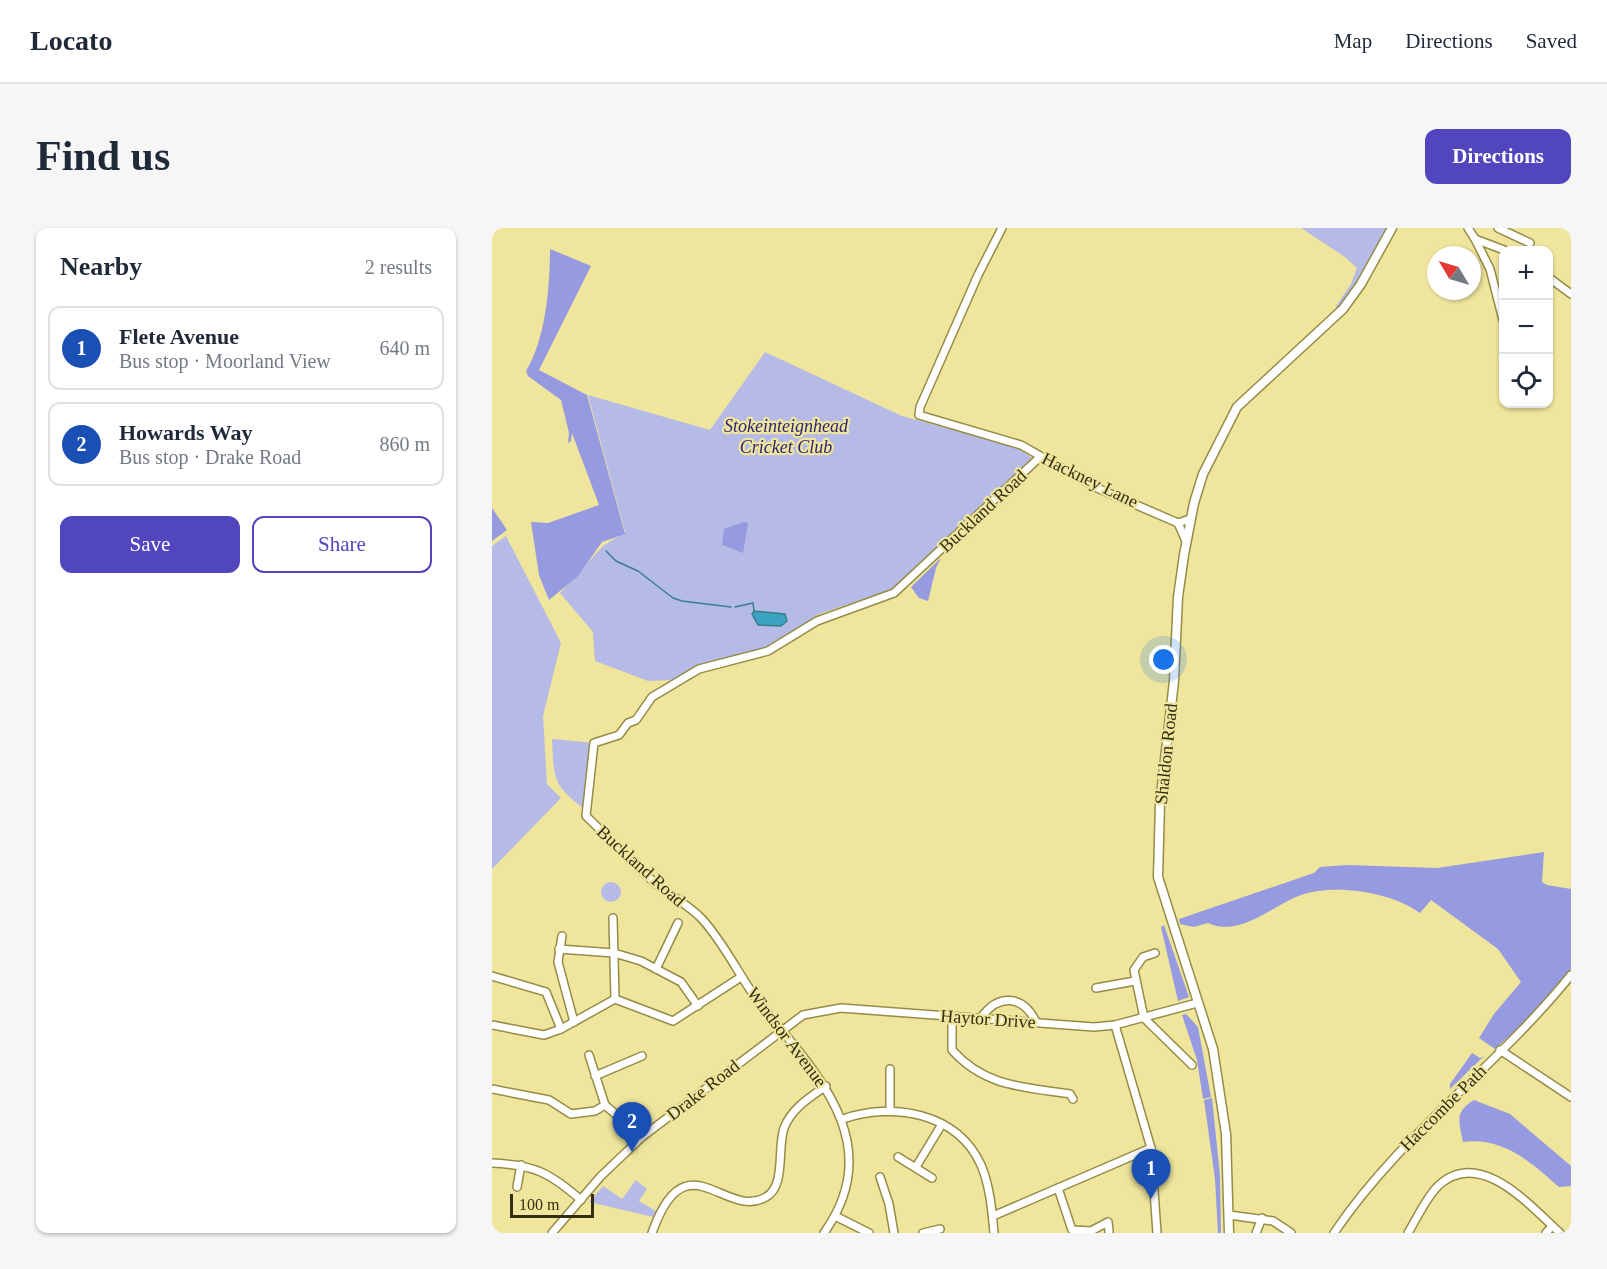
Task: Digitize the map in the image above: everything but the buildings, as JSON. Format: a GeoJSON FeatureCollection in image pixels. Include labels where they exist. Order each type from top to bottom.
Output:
{"type":"FeatureCollection","features":[{"type":"Feature","properties":{"kind":"street","name":"Hackney Lane"},"geometry":{"type":"LineString","coordinates":[[1002,228],[978,275],[920,407],[919,415],[1021,445],[1097,488],[1178,524]]}},
{"type":"Feature","properties":{"kind":"street"},"geometry":{"type":"LineString","coordinates":[[1468,228],[1490,269],[1499,304]]}},
{"type":"Feature","properties":{"kind":"street"},"geometry":{"type":"LineString","coordinates":[[1498,228],[1530,243]]}},
{"type":"Feature","properties":{"kind":"street","name":"Shaldon Road"},"geometry":{"type":"LineString","coordinates":[[1228,1233],[1224,1125],[1213,1049],[1158,877],[1160,803],[1174,681],[1178,597],[1186,541],[1203,474],[1238,406],[1284,361],[1343,309],[1361,284],[1390,230]]}},
{"type":"Feature","properties":{"kind":"street"},"geometry":{"type":"LineString","coordinates":[[1475,239],[1499,248]]}},
{"type":"Feature","properties":{"kind":"street"},"geometry":{"type":"LineString","coordinates":[[1553,281],[1571,294]]}},
{"type":"Feature","properties":{"kind":"street","name":"Buckland Road"},"geometry":{"type":"LineString","coordinates":[[741,976],[702,918],[655,883],[586,816],[594,743],[619,735],[628,723],[636,720],[652,697],[699,669],[768,651],[817,621],[894,593],[1040,457]]}},
{"type":"Feature","properties":{"kind":"street"},"geometry":{"type":"LineString","coordinates":[[1186,541],[1178,524],[1190,519]]}},
{"type":"Feature","properties":{"kind":"street"},"geometry":{"type":"LineString","coordinates":[[613,918],[615,999]]}},
{"type":"Feature","properties":{"kind":"street"},"geometry":{"type":"LineString","coordinates":[[656,969],[678,923]]}},
{"type":"Feature","properties":{"kind":"street"},"geometry":{"type":"LineString","coordinates":[[562,936],[559,949],[560,973],[574,1022]]}},
{"type":"Feature","properties":{"kind":"street"},"geometry":{"type":"LineString","coordinates":[[559,949],[614,953],[641,961],[681,982],[698,1006]]}},
{"type":"Feature","properties":{"kind":"street"},"geometry":{"type":"LineString","coordinates":[[1155,953],[1136,963],[1135,981],[1144,1018],[1192,1065]]}},
{"type":"Feature","properties":{"kind":"street"},"geometry":{"type":"LineString","coordinates":[[1500,1050],[1540,1013],[1571,975]]}},
{"type":"Feature","properties":{"kind":"street"},"geometry":{"type":"LineString","coordinates":[[492,976],[546,992],[561,1029]]}},
{"type":"Feature","properties":{"kind":"street"},"geometry":{"type":"LineString","coordinates":[[615,999],[673,1021],[741,976]]}},
{"type":"Feature","properties":{"kind":"street","name":"Windsor Avenue"},"geometry":{"type":"LineString","coordinates":[[741,976],[826,1086],[843,1119],[849,1148],[848,1171],[836,1216],[824,1233]]}},
{"type":"Feature","properties":{"kind":"street"},"geometry":{"type":"LineString","coordinates":[[1096,988],[1135,981]]}},
{"type":"Feature","properties":{"kind":"street"},"geometry":{"type":"LineString","coordinates":[[492,1025],[531,1035],[544,1035],[561,1029],[615,999]]}},
{"type":"Feature","properties":{"kind":"street"},"geometry":{"type":"LineString","coordinates":[[981,1018],[990,1005],[1000,1001],[1018,1002],[1030,1009],[1036,1022]]}},
{"type":"Feature","properties":{"kind":"street","name":"Haytor Drive"},"geometry":{"type":"LineString","coordinates":[[782,1030],[803,1015],[841,1008],[1094,1027],[1115,1025],[1197,1003]]}},
{"type":"Feature","properties":{"kind":"street"},"geometry":{"type":"LineString","coordinates":[[952,1018],[952,1050],[968,1067],[987,1079],[1070,1094],[1073,1099]]}},
{"type":"Feature","properties":{"kind":"street"},"geometry":{"type":"LineString","coordinates":[[1115,1025],[1151,1148],[1157,1233]]}},
{"type":"Feature","properties":{"kind":"street","name":"Drake Road"},"geometry":{"type":"LineString","coordinates":[[554,1233],[615,1161],[642,1137],[782,1030]]}},
{"type":"Feature","properties":{"kind":"street","name":"Haccombe Path"},"geometry":{"type":"LineString","coordinates":[[1334,1233],[1414,1134],[1500,1050],[1571,1097]]}},
{"type":"Feature","properties":{"kind":"street"},"geometry":{"type":"LineString","coordinates":[[589,1055],[605,1105],[642,1137]]}},
{"type":"Feature","properties":{"kind":"street"},"geometry":{"type":"LineString","coordinates":[[595,1076],[642,1056]]}},
{"type":"Feature","properties":{"kind":"street"},"geometry":{"type":"LineString","coordinates":[[890,1070],[890,1109]]}},
{"type":"Feature","properties":{"kind":"street"},"geometry":{"type":"LineString","coordinates":[[652,1233],[665,1207],[676,1194],[687,1186],[704,1185],[744,1202],[758,1202],[769,1196],[777,1186],[785,1127],[799,1105],[826,1086]]}},
{"type":"Feature","properties":{"kind":"street"},"geometry":{"type":"LineString","coordinates":[[492,1089],[549,1100],[571,1114],[595,1111],[605,1105]]}},
{"type":"Feature","properties":{"kind":"street"},"geometry":{"type":"LineString","coordinates":[[843,1119],[866,1111],[890,1109],[920,1115],[942,1124],[960,1137],[981,1164],[993,1216],[994,1233]]}},
{"type":"Feature","properties":{"kind":"street"},"geometry":{"type":"LineString","coordinates":[[916,1167],[942,1124]]}},
{"type":"Feature","properties":{"kind":"street"},"geometry":{"type":"LineString","coordinates":[[993,1216],[1151,1148]]}},
{"type":"Feature","properties":{"kind":"street"},"geometry":{"type":"LineString","coordinates":[[898,1157],[932,1178]]}},
{"type":"Feature","properties":{"kind":"street"},"geometry":{"type":"LineString","coordinates":[[492,1163],[521,1165],[554,1177],[581,1200]]}},
{"type":"Feature","properties":{"kind":"street"},"geometry":{"type":"LineString","coordinates":[[517,1187],[521,1165]]}},
{"type":"Feature","properties":{"kind":"street"},"geometry":{"type":"LineString","coordinates":[[1408,1233],[1437,1187],[1459,1175],[1479,1173],[1502,1182],[1560,1233]]}},
{"type":"Feature","properties":{"kind":"street"},"geometry":{"type":"LineString","coordinates":[[880,1177],[889,1204],[894,1233]]}},
{"type":"Feature","properties":{"kind":"street"},"geometry":{"type":"LineString","coordinates":[[1058,1188],[1072,1230],[1091,1231],[1108,1222],[1109,1232]]}},
{"type":"Feature","properties":{"kind":"street"},"geometry":{"type":"LineString","coordinates":[[1229,1215],[1273,1221],[1292,1233]]}},
{"type":"Feature","properties":{"kind":"street"},"geometry":{"type":"LineString","coordinates":[[836,1216],[869,1233]]}},
{"type":"Feature","properties":{"kind":"street"},"geometry":{"type":"LineString","coordinates":[[1256,1233],[1262,1218]]}},
{"type":"Feature","properties":{"kind":"street"},"geometry":{"type":"LineString","coordinates":[[1546,1233],[1552,1226]]}},
{"type":"Feature","properties":{"kind":"street"},"geometry":{"type":"LineString","coordinates":[[923,1233],[940,1229]]}},
{"type":"Feature","properties":{"kind":"green space"},"geometry":{"type":"Polygon","coordinates":[[[1301,228],[1385,228],[1386,236],[1359,283],[1337,311],[1336,306],[1351,284],[1357,268],[1345,257],[1301,228]]]}},
{"type":"Feature","properties":{"kind":"green space","name":"Stokeinteignhead Cricket Club"},"geometry":{"type":"Polygon","coordinates":[[[765,352],[902,416],[1016,447],[1032,458],[893,589],[819,614],[767,648],[700,664],[673,680],[648,681],[595,661],[593,632],[560,593],[603,546],[625,532],[588,395],[710,430],[765,352]]]}},
{"type":"Feature","properties":{"kind":"green space"},"geometry":{"type":"Polygon","coordinates":[[[506,536],[561,643],[543,716],[547,784],[561,798],[492,869],[492,546],[506,536]]]}},
{"type":"Feature","properties":{"kind":"green space"},"geometry":{"type":"Polygon","coordinates":[[[552,739],[594,743],[584,809],[566,793],[557,780],[553,763],[552,739]]]}},
{"type":"Feature","properties":{"kind":"green space"},"geometry":{"type":"Polygon","coordinates":[[[611,882],[618,885],[621,892],[618,899],[611,902],[604,899],[601,892],[604,885],[611,882]]]}},
{"type":"Feature","properties":{"kind":"green space"},"geometry":{"type":"Polygon","coordinates":[[[636,1180],[647,1189],[639,1201],[656,1211],[653,1217],[589,1202],[603,1186],[622,1199],[636,1180]]]}},
{"type":"Feature","properties":{"kind":"shaded area"},"geometry":{"type":"Polygon","coordinates":[[[550,249],[591,266],[539,370],[587,395],[625,534],[602,542],[578,576],[549,600],[539,575],[531,522],[548,523],[599,505],[572,433],[571,441],[568,443],[569,433],[561,400],[528,376],[526,371],[542,329],[549,281],[550,249]]]}},
{"type":"Feature","properties":{"kind":"shaded area"},"geometry":{"type":"Polygon","coordinates":[[[492,508],[507,530],[492,541],[492,508]]]}},
{"type":"Feature","properties":{"kind":"shaded area"},"geometry":{"type":"Polygon","coordinates":[[[744,522],[748,523],[743,553],[722,545],[724,529],[744,522]]]}},
{"type":"Feature","properties":{"kind":"shaded area"},"geometry":{"type":"Polygon","coordinates":[[[941,558],[936,568],[928,601],[919,598],[911,587],[941,558]]]}},
{"type":"Feature","properties":{"kind":"shaded area"},"geometry":{"type":"Polygon","coordinates":[[[754,611],[785,614],[787,621],[781,626],[758,625],[752,614],[754,611]]]}},
{"type":"Feature","properties":{"kind":"shaded area"},"geometry":{"type":"Polygon","coordinates":[[[1544,852],[1542,882],[1571,889],[1571,970],[1538,1010],[1495,1049],[1479,1038],[1494,1014],[1521,982],[1498,949],[1431,900],[1420,913],[1379,895],[1346,890],[1315,891],[1290,900],[1256,918],[1232,926],[1220,927],[1208,923],[1194,927],[1180,924],[1179,919],[1314,873],[1320,867],[1347,865],[1437,868],[1544,852]]]}},
{"type":"Feature","properties":{"kind":"shaded area"},"geometry":{"type":"Polygon","coordinates":[[[1164,925],[1189,997],[1178,1001],[1161,927],[1164,925]]]}},
{"type":"Feature","properties":{"kind":"shaded area"},"geometry":{"type":"Polygon","coordinates":[[[1186,1014],[1198,1027],[1211,1097],[1203,1099],[1197,1060],[1182,1015],[1186,1014]]]}},
{"type":"Feature","properties":{"kind":"shaded area"},"geometry":{"type":"Polygon","coordinates":[[[1472,1053],[1480,1058],[1484,1056],[1450,1089],[1450,1084],[1472,1053]]]}},
{"type":"Feature","properties":{"kind":"shaded area"},"geometry":{"type":"Polygon","coordinates":[[[1212,1098],[1220,1176],[1221,1233],[1218,1233],[1215,1179],[1204,1100],[1212,1098]]]}},
{"type":"Feature","properties":{"kind":"shaded area"},"geometry":{"type":"Polygon","coordinates":[[[1474,1100],[1510,1114],[1571,1166],[1571,1186],[1559,1187],[1527,1160],[1504,1147],[1477,1141],[1463,1142],[1459,1123],[1461,1113],[1474,1100]]]}},
{"type":"Feature","properties":{"kind":"waterway"},"geometry":{"type":"LineString","coordinates":[[606,551],[616,561],[638,571],[673,598],[731,607]]}},
{"type":"Feature","properties":{"kind":"waterway"},"geometry":{"type":"LineString","coordinates":[[735,607],[753,603],[754,611]]}},
{"type":"Feature","properties":{"kind":"place","name":"Howards Way"},"geometry":{"type":"Point","coordinates":[632,1152]}},
{"type":"Feature","properties":{"kind":"place","name":"Flete Avenue"},"geometry":{"type":"Point","coordinates":[1151,1199]}}]}
